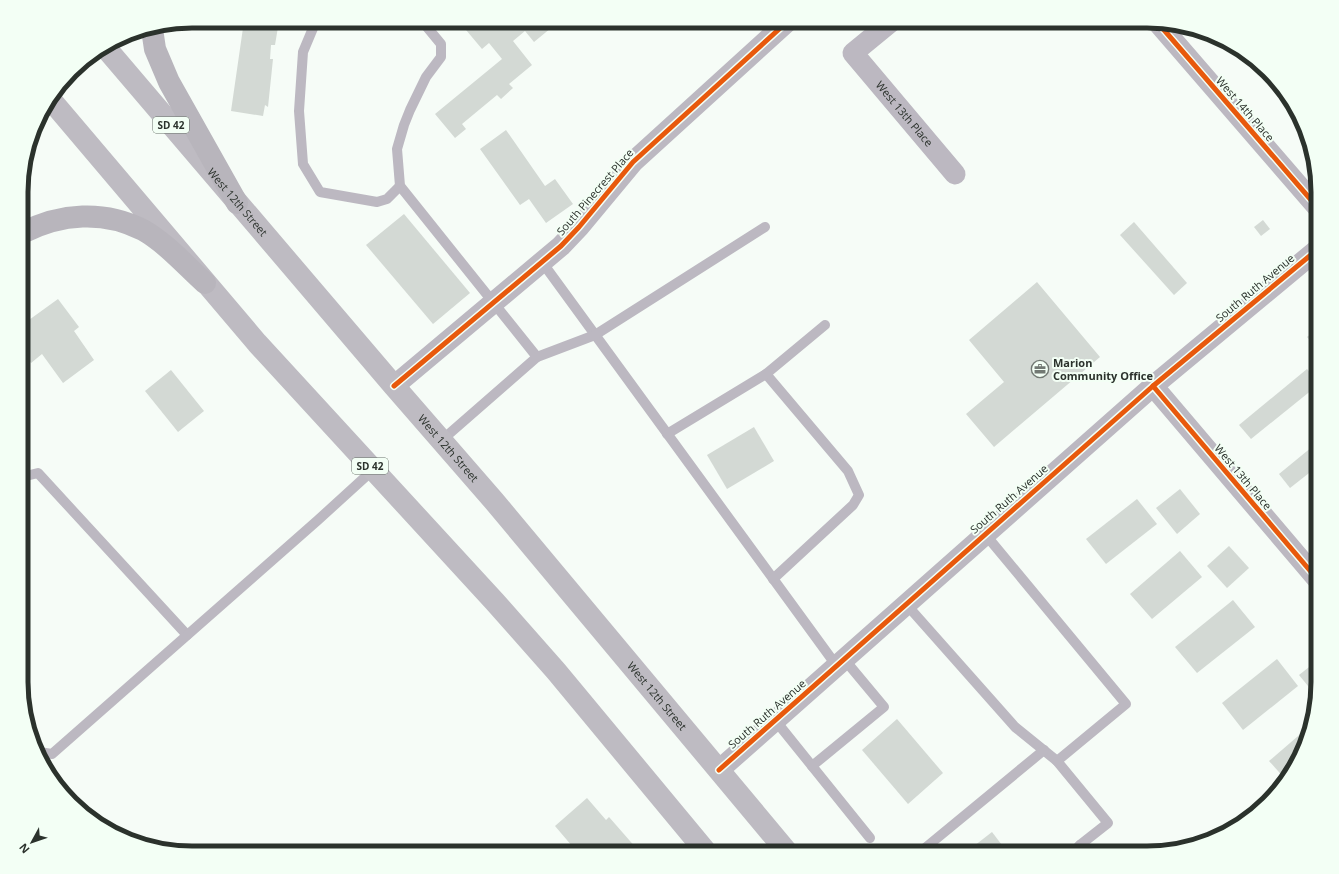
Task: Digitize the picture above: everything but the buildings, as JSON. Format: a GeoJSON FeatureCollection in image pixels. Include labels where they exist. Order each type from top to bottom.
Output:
{"type":"FeatureCollection","features":[{"type":"Feature","properties":{"kind":"highway"},"geometry":{"type":"LineString","coordinates":[[153,33],[155,49],[169,82],[238,203]]}},
{"type":"Feature","properties":{"kind":"highway"},"geometry":{"type":"LineString","coordinates":[[28,230],[56,220],[79,216],[100,217],[122,222],[143,231],[163,244],[206,284]]}},
{"type":"Feature","properties":{"kind":"main road","name":"West 12th Street"},"geometry":{"type":"LineString","coordinates":[[109,51],[394,386],[494,501],[782,846]]}},
{"type":"Feature","properties":{"kind":"main road","name":"SD 42"},"geometry":{"type":"LineString","coordinates":[[54,104],[257,343],[374,469],[556,671],[701,846]]}},
{"type":"Feature","properties":{"kind":"street","name":"South Pinecrest Place"},"geometry":{"type":"LineString","coordinates":[[394,386],[561,246],[579,227],[633,162],[780,28]]}},
{"type":"Feature","properties":{"kind":"street","name":"West 13th Place"},"geometry":{"type":"LineString","coordinates":[[884,28],[854,53],[955,174]]}},
{"type":"Feature","properties":{"kind":"street","name":"West 14th Place"},"geometry":{"type":"LineString","coordinates":[[1163,28],[1311,200]]}},
{"type":"Feature","properties":{"kind":"street","name":"South Ruth Avenue"},"geometry":{"type":"LineString","coordinates":[[719,770],[1153,386],[1311,256]]}},
{"type":"Feature","properties":{"kind":"street","name":"West 13th Place"},"geometry":{"type":"LineString","coordinates":[[1153,386],[1311,572]]}},
{"type":"Feature","properties":{"kind":"lane"},"geometry":{"type":"LineString","coordinates":[[313,28],[303,52],[299,111],[303,164],[320,192],[377,202],[387,199],[400,186]]}},
{"type":"Feature","properties":{"kind":"lane"},"geometry":{"type":"LineString","coordinates":[[428,28],[441,44],[441,57],[426,77],[404,125],[396,149],[400,186],[537,357]]}},
{"type":"Feature","properties":{"kind":"lane"},"geometry":{"type":"LineString","coordinates":[[442,440],[537,357],[595,335],[765,227]]}},
{"type":"Feature","properties":{"kind":"lane"},"geometry":{"type":"LineString","coordinates":[[542,262],[773,579],[840,662],[884,707],[812,766]]}},
{"type":"Feature","properties":{"kind":"lane"},"geometry":{"type":"LineString","coordinates":[[668,434],[766,374],[824,325]]}},
{"type":"Feature","properties":{"kind":"lane"},"geometry":{"type":"LineString","coordinates":[[766,374],[848,471],[859,495],[853,505],[773,579]]}},
{"type":"Feature","properties":{"kind":"lane"},"geometry":{"type":"LineString","coordinates":[[44,753],[52,754],[312,526],[374,469]]}},
{"type":"Feature","properties":{"kind":"lane"},"geometry":{"type":"LineString","coordinates":[[28,476],[38,473],[187,635]]}},
{"type":"Feature","properties":{"kind":"lane"},"geometry":{"type":"LineString","coordinates":[[985,534],[1126,704],[1057,762]]}},
{"type":"Feature","properties":{"kind":"lane"},"geometry":{"type":"LineString","coordinates":[[906,604],[1015,727],[1057,762],[1108,823],[1086,846]]}},
{"type":"Feature","properties":{"kind":"lane"},"geometry":{"type":"LineString","coordinates":[[775,720],[870,838]]}},
{"type":"Feature","properties":{"kind":"lane"},"geometry":{"type":"LineString","coordinates":[[927,846],[1044,750]]}},
{"type":"Feature","properties":{"kind":"cycle path"},"geometry":{"type":"LineString","coordinates":[[394,386],[561,246],[579,227],[633,162],[780,28]]}},
{"type":"Feature","properties":{"kind":"cycle path"},"geometry":{"type":"LineString","coordinates":[[1163,28],[1311,200]]}},
{"type":"Feature","properties":{"kind":"cycle path"},"geometry":{"type":"LineString","coordinates":[[719,770],[1153,386],[1311,255]]}},
{"type":"Feature","properties":{"kind":"cycle path"},"geometry":{"type":"LineString","coordinates":[[1153,386],[1311,572]]}},
{"type":"Feature","properties":{"kind":"place","name":"Marion Community Office"},"geometry":{"type":"Point","coordinates":[1040,369]}}]}
